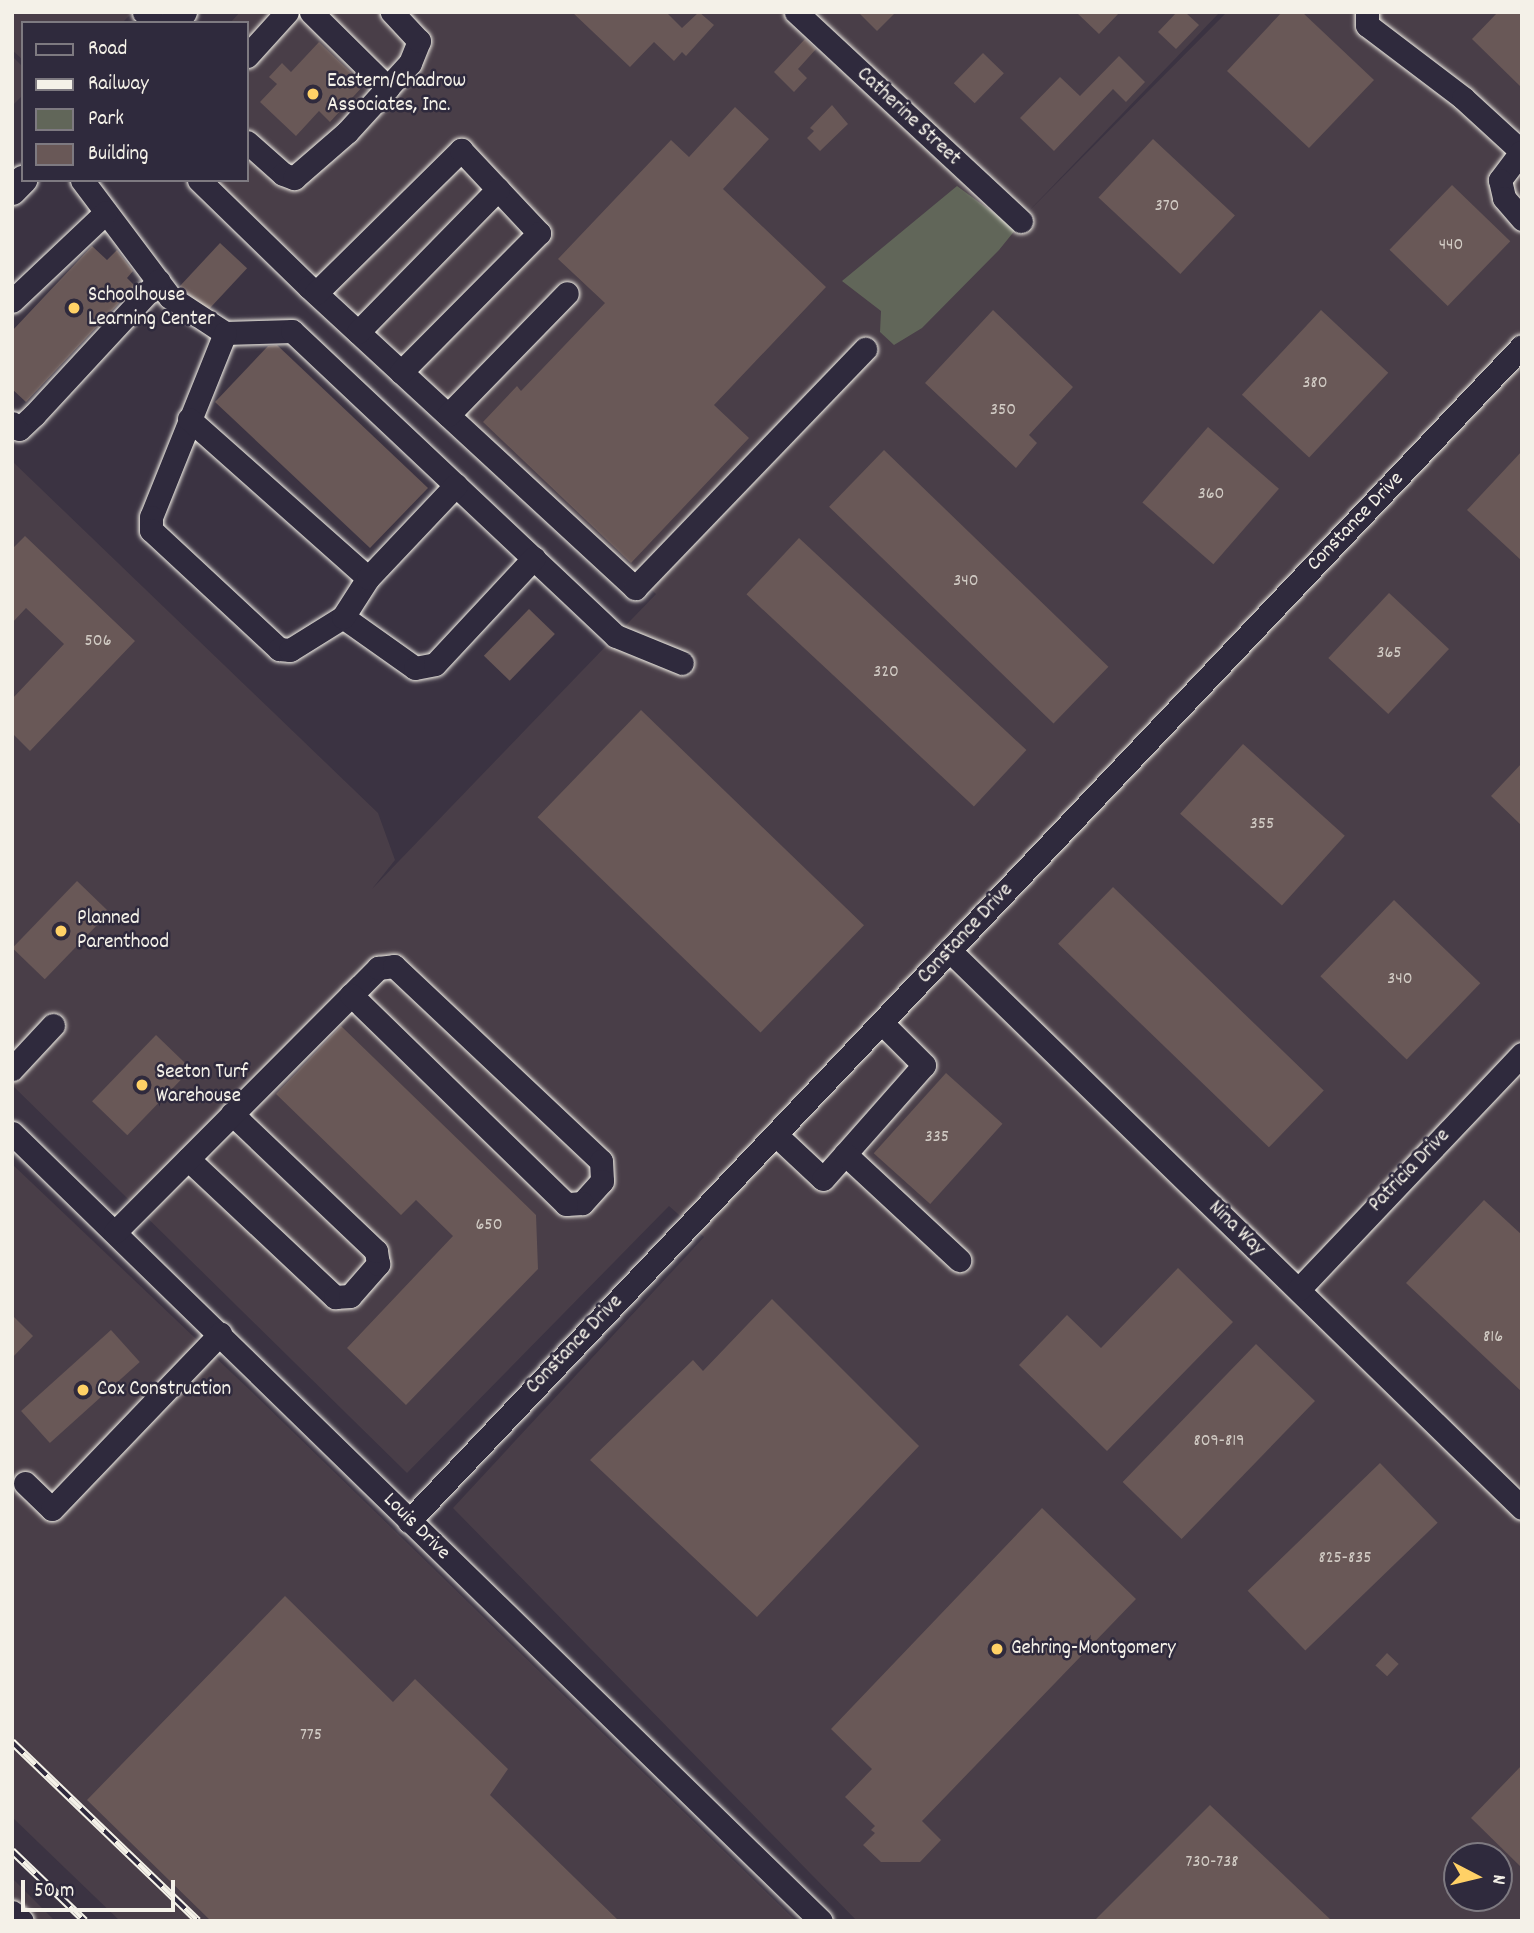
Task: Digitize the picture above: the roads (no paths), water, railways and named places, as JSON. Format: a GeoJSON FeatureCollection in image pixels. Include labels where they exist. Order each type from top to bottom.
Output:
{"type":"FeatureCollection","features":[{"type":"Feature","properties":{"kind":"street"},"geometry":{"type":"LineString","coordinates":[[248,55],[287,12]]}},
{"type":"Feature","properties":{"kind":"street"},"geometry":{"type":"LineString","coordinates":[[311,12],[388,88]]}},
{"type":"Feature","properties":{"kind":"street"},"geometry":{"type":"LineString","coordinates":[[248,143],[283,174],[294,178],[347,132],[410,63],[419,41],[392,12]]}},
{"type":"Feature","properties":{"kind":"street"},"geometry":{"type":"LineString","coordinates":[[1367,12],[1367,24],[1463,99],[1522,152],[1500,180],[1504,198],[1522,219]]}},
{"type":"Feature","properties":{"kind":"street","name":"Catherine Street"},"geometry":{"type":"LineString","coordinates":[[798,13],[1021,221]]}},
{"type":"Feature","properties":{"kind":"street"},"geometry":{"type":"LineString","coordinates":[[316,293],[461,150],[539,233],[401,372]]}},
{"type":"Feature","properties":{"kind":"street"},"geometry":{"type":"LineString","coordinates":[[84,182],[164,289],[225,332],[292,331],[616,636],[682,663]]}},
{"type":"Feature","properties":{"kind":"street"},"geometry":{"type":"LineString","coordinates":[[201,182],[316,293],[635,588],[865,349]]}},
{"type":"Feature","properties":{"kind":"street"},"geometry":{"type":"LineString","coordinates":[[358,332],[498,189]]}},
{"type":"Feature","properties":{"kind":"street"},"geometry":{"type":"LineString","coordinates":[[12,301],[106,212]]}},
{"type":"Feature","properties":{"kind":"street"},"geometry":{"type":"LineString","coordinates":[[12,423],[19,429],[164,289]]}},
{"type":"Feature","properties":{"kind":"street"},"geometry":{"type":"LineString","coordinates":[[448,415],[567,293]]}},
{"type":"Feature","properties":{"kind":"street"},"geometry":{"type":"LineString","coordinates":[[225,332],[151,517],[151,530],[279,649],[290,650],[343,617],[368,578],[456,485]]}},
{"type":"Feature","properties":{"kind":"street","name":"Constance Drive"},"geometry":{"type":"LineString","coordinates":[[409,1521],[1522,346]]}},
{"type":"Feature","properties":{"kind":"street"},"geometry":{"type":"LineString","coordinates":[[189,419],[368,578]]}},
{"type":"Feature","properties":{"kind":"street"},"geometry":{"type":"LineString","coordinates":[[343,617],[415,668],[435,664],[534,558]]}},
{"type":"Feature","properties":{"kind":"street","name":"Nina Way"},"geometry":{"type":"LineString","coordinates":[[950,951],[1522,1508]]}},
{"type":"Feature","properties":{"kind":"street"},"geometry":{"type":"LineString","coordinates":[[115,1232],[232,1114],[351,995],[378,968],[394,966],[601,1161],[602,1181],[582,1203],[566,1204],[351,995]]}},
{"type":"Feature","properties":{"kind":"street"},"geometry":{"type":"LineString","coordinates":[[775,1135],[823,1179],[924,1065],[882,1023]]}},
{"type":"Feature","properties":{"kind":"street"},"geometry":{"type":"LineString","coordinates":[[12,1069],[53,1025]]}},
{"type":"Feature","properties":{"kind":"street","name":"Patricia Drive"},"geometry":{"type":"LineString","coordinates":[[1299,1289],[1518,1067]]}},
{"type":"Feature","properties":{"kind":"street"},"geometry":{"type":"LineString","coordinates":[[188,1159],[335,1297],[350,1296],[378,1264],[376,1251],[232,1114]]}},
{"type":"Feature","properties":{"kind":"street","name":"Louis Drive"},"geometry":{"type":"LineString","coordinates":[[12,1133],[821,1921]]}},
{"type":"Feature","properties":{"kind":"street"},"geometry":{"type":"LineString","coordinates":[[845,1154],[959,1260]]}},
{"type":"Feature","properties":{"kind":"street"},"geometry":{"type":"LineString","coordinates":[[25,1483],[52,1509],[220,1334]]}},
{"type":"Feature","properties":{"kind":"railway"},"geometry":{"type":"LineString","coordinates":[[12,1742],[198,1921]]}},
{"type":"Feature","properties":{"kind":"railway"},"geometry":{"type":"LineString","coordinates":[[12,1851],[85,1921]]}},
{"type":"Feature","properties":{"kind":"place","name":"Eastern/Chadrow Associates, Inc."},"geometry":{"type":"Point","coordinates":[313,94]}},
{"type":"Feature","properties":{"kind":"place","name":"Schoolhouse Learning Center"},"geometry":{"type":"Point","coordinates":[74,308]}},
{"type":"Feature","properties":{"kind":"place","name":"Planned Parenthood"},"geometry":{"type":"Point","coordinates":[61,931]}},
{"type":"Feature","properties":{"kind":"place","name":"Seeton Turf Warehouse"},"geometry":{"type":"Point","coordinates":[142,1085]}},
{"type":"Feature","properties":{"kind":"place","name":"Cox Construction"},"geometry":{"type":"Point","coordinates":[83,1390]}},
{"type":"Feature","properties":{"kind":"place","name":"Gehring-Montgomery"},"geometry":{"type":"Point","coordinates":[997,1649]}}]}
